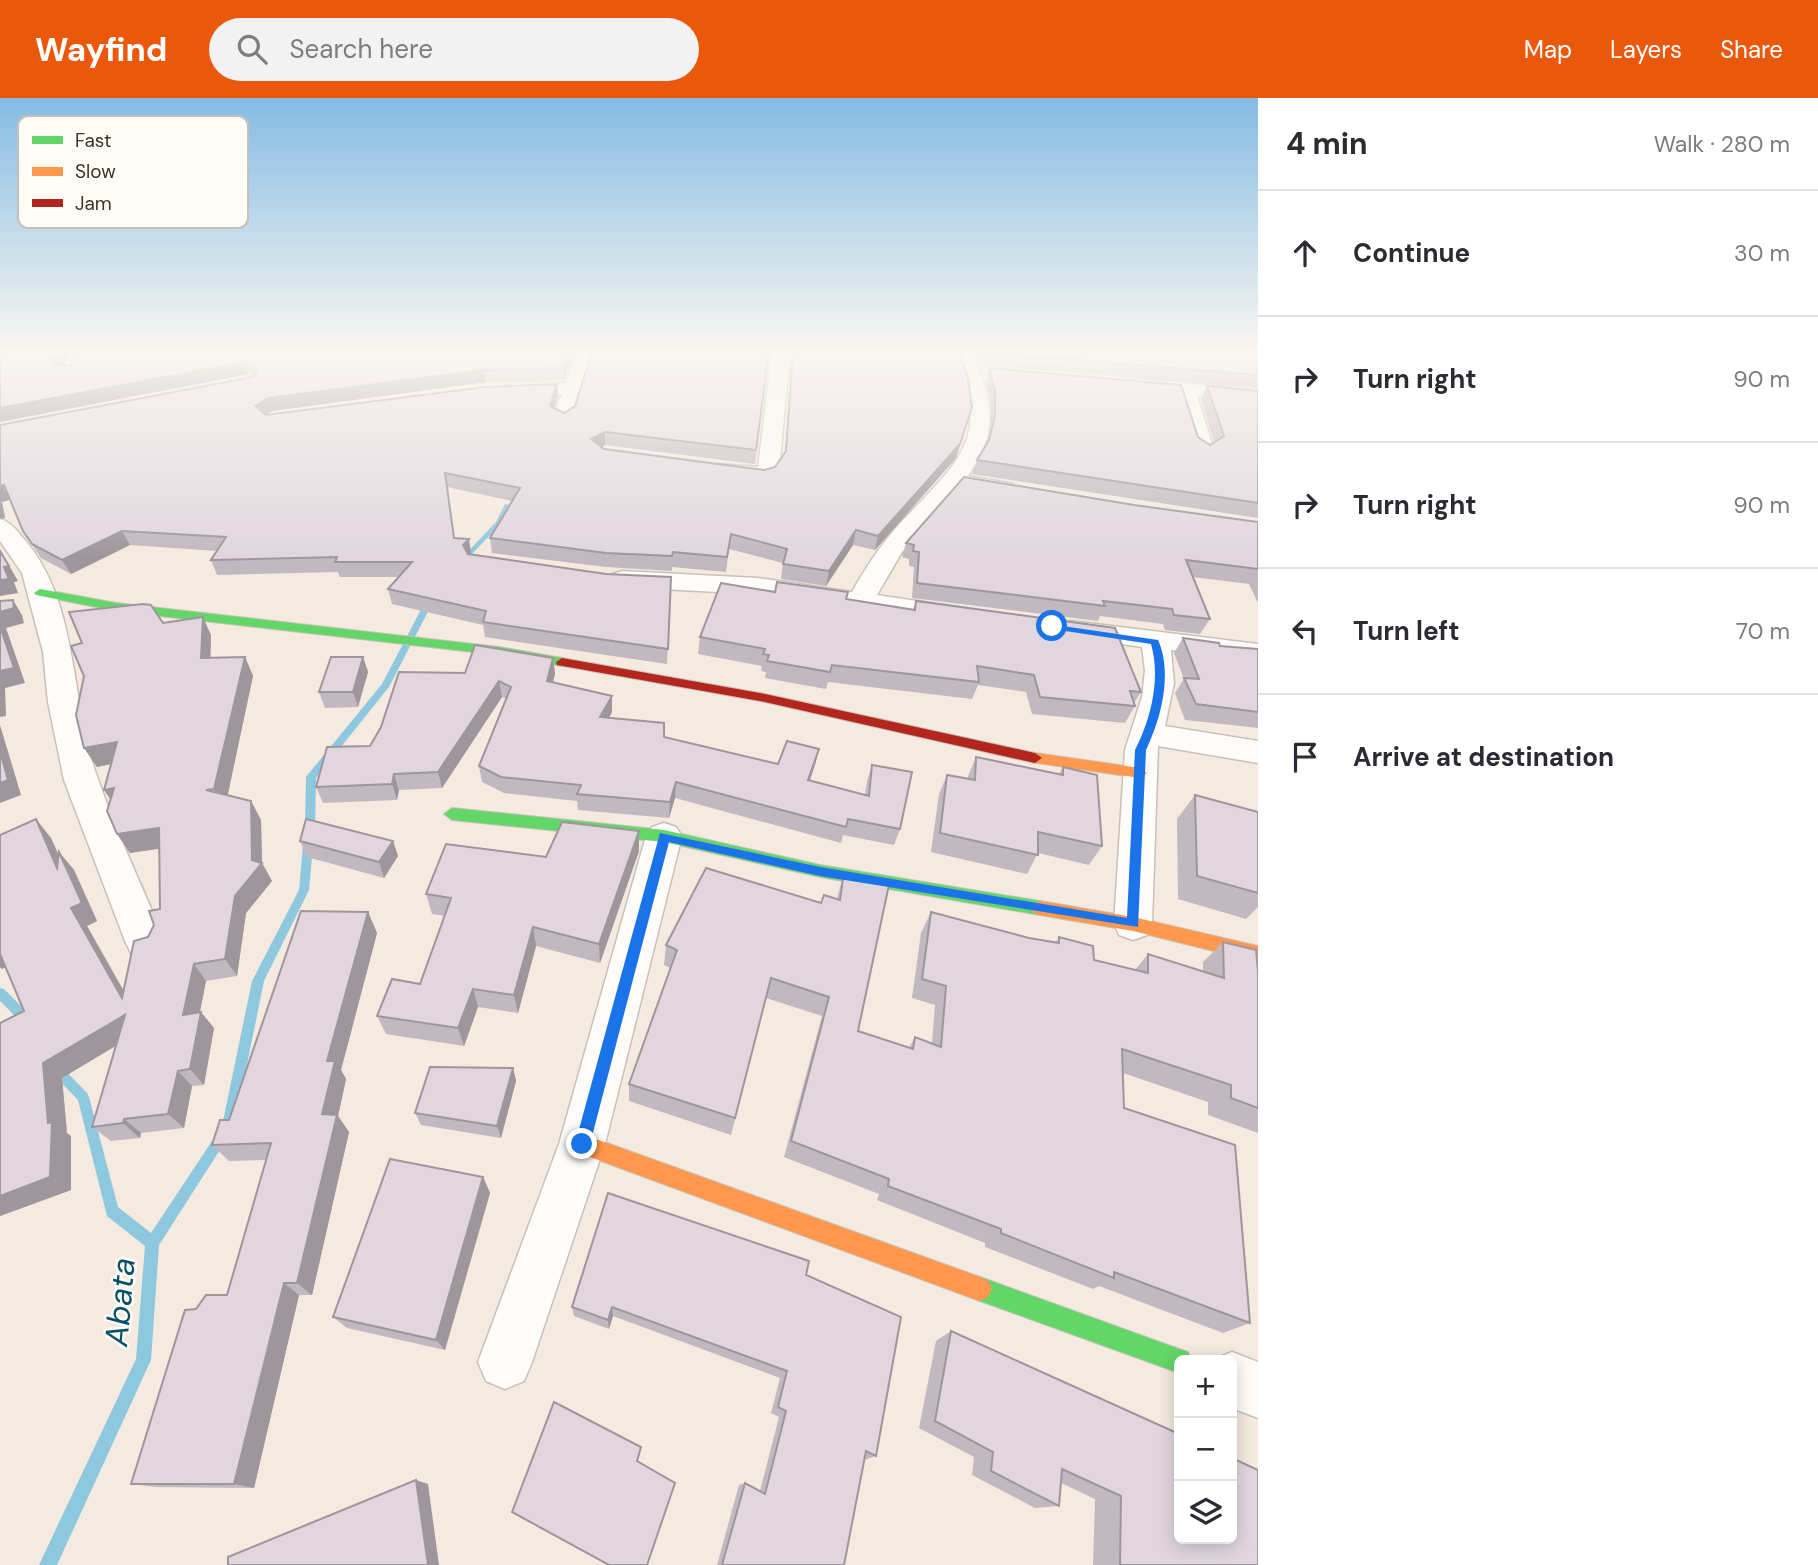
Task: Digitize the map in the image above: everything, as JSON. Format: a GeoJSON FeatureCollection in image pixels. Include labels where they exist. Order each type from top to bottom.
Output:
{"type":"FeatureCollection","features":[{"type":"Feature","properties":{"kind":"street"},"geometry":{"type":"LineString","coordinates":[[697,465],[763,474],[768,471],[774,420]]}},
{"type":"Feature","properties":{"kind":"street"},"geometry":{"type":"LineString","coordinates":[[860,603],[876,571],[905,531],[952,480],[973,450],[980,430],[978,420]]}},
{"type":"Feature","properties":{"kind":"street"},"geometry":{"type":"LineString","coordinates":[[1195,420],[1204,450]]}},
{"type":"Feature","properties":{"kind":"street"},"geometry":{"type":"LineString","coordinates":[[952,480],[1026,493]]}},
{"type":"Feature","properties":{"kind":"street"},"geometry":{"type":"LineString","coordinates":[[0,526],[27,558],[35,599],[57,652],[63,702],[81,780],[145,941]]}},
{"type":"Feature","properties":{"kind":"street"},"geometry":{"type":"LineString","coordinates":[[593,576],[758,586],[860,603],[984,618]]}},
{"type":"Feature","properties":{"kind":"street"},"geometry":{"type":"LineString","coordinates":[[35,599],[385,638],[425,645],[499,651],[765,698],[904,733],[1007,754],[1140,773]]}},
{"type":"Feature","properties":{"kind":"street"},"geometry":{"type":"LineString","coordinates":[[1052,626],[1154,642],[1258,653]]}},
{"type":"Feature","properties":{"kind":"street"},"geometry":{"type":"LineString","coordinates":[[1133,924],[1141,750],[1149,734],[1161,677],[1154,642]]}},
{"type":"Feature","properties":{"kind":"street"},"geometry":{"type":"LineString","coordinates":[[1149,734],[1258,752]]}},
{"type":"Feature","properties":{"kind":"street"},"geometry":{"type":"LineString","coordinates":[[452,814],[664,836],[820,871],[1133,924],[1258,954]]}},
{"type":"Feature","properties":{"kind":"street"},"geometry":{"type":"LineString","coordinates":[[505,1362],[582,1144],[664,836]]}},
{"type":"Feature","properties":{"kind":"street"},"geometry":{"type":"LineString","coordinates":[[582,1144],[1174,1359]]}},
{"type":"Feature","properties":{"kind":"street"},"geometry":{"type":"LineString","coordinates":[[1237,1382],[1258,1390]]}},
{"type":"Feature","properties":{"kind":"building"},"geometry":{"type":"Polygon","coordinates":[[[24,420],[760,420],[756,450],[605,432],[591,439],[604,449],[764,470],[775,467],[786,451],[788,420],[968,420],[960,444],[878,536],[856,530],[829,571],[783,564],[787,549],[731,534],[727,557],[673,552],[672,556],[606,553],[490,538],[520,488],[445,473],[454,538],[469,539],[463,545],[468,554],[606,574],[671,577],[668,649],[483,622],[486,611],[388,589],[412,562],[335,562],[337,557],[211,560],[226,537],[122,531],[62,560],[32,544],[23,531],[4,485],[0,486],[0,425],[24,420]]]}},
{"type":"Feature","properties":{"kind":"building"},"geometry":{"type":"Polygon","coordinates":[[[994,420],[1193,420],[1198,437],[1210,445],[1224,436],[1219,420],[1258,420],[1258,503],[977,460],[989,440],[994,420]]]}},
{"type":"Feature","properties":{"kind":"building"},"geometry":{"type":"Polygon","coordinates":[[[964,477],[1258,522],[1258,569],[1186,560],[1210,619],[1174,615],[1172,609],[1103,601],[1105,606],[917,583],[919,552],[913,551],[914,545],[906,543],[964,477]]]}},
{"type":"Feature","properties":{"kind":"building"},"geometry":{"type":"Polygon","coordinates":[[[0,551],[9,566],[4,567],[9,579],[0,580],[0,551]]]}},
{"type":"Feature","properties":{"kind":"building"},"geometry":{"type":"Polygon","coordinates":[[[777,582],[848,592],[846,599],[915,610],[916,601],[1115,628],[1141,692],[1130,691],[1135,706],[1040,697],[1034,675],[977,666],[979,682],[832,665],[830,672],[767,661],[769,655],[763,654],[765,649],[700,637],[721,583],[775,592],[777,582]]]}},
{"type":"Feature","properties":{"kind":"building"},"geometry":{"type":"Polygon","coordinates":[[[13,600],[14,608],[0,612],[0,601],[13,600]]]}},
{"type":"Feature","properties":{"kind":"building"},"geometry":{"type":"Polygon","coordinates":[[[151,605],[163,623],[203,617],[201,658],[245,657],[214,789],[206,790],[251,801],[252,860],[262,863],[235,896],[225,959],[194,964],[183,1015],[201,1012],[190,1069],[178,1071],[168,1114],[124,1119],[123,1123],[92,1127],[125,1015],[43,1063],[48,1123],[52,1122],[50,1177],[0,1196],[0,1023],[24,1011],[0,954],[0,835],[36,819],[57,868],[59,852],[82,903],[71,908],[122,998],[134,941],[148,937],[154,925],[149,911],[160,909],[159,828],[117,834],[107,811],[114,788],[104,790],[117,742],[84,748],[76,715],[84,676],[71,646],[82,643],[69,612],[151,605]]]}},
{"type":"Feature","properties":{"kind":"building"},"geometry":{"type":"Polygon","coordinates":[[[0,626],[14,668],[0,671],[0,626]]]}},
{"type":"Feature","properties":{"kind":"building"},"geometry":{"type":"Polygon","coordinates":[[[1183,638],[1219,643],[1220,646],[1258,649],[1258,712],[1196,704],[1184,678],[1199,679],[1183,638]]]}},
{"type":"Feature","properties":{"kind":"building"},"geometry":{"type":"Polygon","coordinates":[[[475,645],[553,658],[547,681],[612,696],[600,717],[664,723],[664,737],[778,764],[787,741],[819,749],[808,780],[869,796],[872,765],[912,772],[900,829],[848,819],[846,827],[676,782],[670,802],[577,794],[581,785],[501,777],[479,766],[511,687],[499,681],[438,772],[394,774],[392,784],[316,787],[327,747],[370,746],[381,727],[399,672],[465,673],[475,645]]]}},
{"type":"Feature","properties":{"kind":"building"},"geometry":{"type":"Polygon","coordinates":[[[331,657],[363,657],[353,692],[319,692],[331,657]]]}},
{"type":"Feature","properties":{"kind":"building"},"geometry":{"type":"Polygon","coordinates":[[[0,751],[8,780],[0,783],[0,751]]]}},
{"type":"Feature","properties":{"kind":"building"},"geometry":{"type":"Polygon","coordinates":[[[976,757],[1063,775],[1063,767],[1097,775],[1102,846],[1038,832],[1038,855],[940,833],[947,775],[975,780],[976,757]]]}},
{"type":"Feature","properties":{"kind":"building"},"geometry":{"type":"Polygon","coordinates":[[[1195,795],[1258,812],[1258,893],[1197,876],[1195,795]]]}},
{"type":"Feature","properties":{"kind":"building"},"geometry":{"type":"Polygon","coordinates":[[[306,819],[393,841],[379,862],[300,841],[306,819]]]}},
{"type":"Feature","properties":{"kind":"building"},"geometry":{"type":"Polygon","coordinates":[[[562,822],[639,831],[599,944],[533,927],[514,995],[473,989],[458,1028],[377,1016],[392,979],[420,984],[451,898],[426,894],[446,844],[546,857],[562,822]]]}},
{"type":"Feature","properties":{"kind":"building"},"geometry":{"type":"Polygon","coordinates":[[[706,868],[821,903],[824,895],[840,900],[844,872],[890,880],[858,1031],[913,1049],[915,1037],[941,1047],[946,986],[922,979],[931,912],[1029,938],[1059,943],[1059,937],[1093,946],[1094,960],[1148,973],[1148,954],[1224,978],[1223,942],[1256,950],[1258,1108],[1231,1098],[1231,1085],[1122,1049],[1124,1108],[1235,1145],[1250,1323],[1114,1272],[1114,1278],[1001,1233],[1001,1229],[888,1186],[889,1179],[791,1141],[829,997],[771,978],[735,1118],[629,1084],[677,950],[666,945],[706,868]]]}},
{"type":"Feature","properties":{"kind":"building"},"geometry":{"type":"Polygon","coordinates":[[[301,911],[368,912],[327,1061],[335,1061],[322,1114],[337,1115],[297,1283],[284,1283],[234,1484],[131,1484],[185,1310],[196,1309],[206,1295],[227,1295],[271,1143],[212,1145],[220,1120],[229,1120],[301,911]]]}},
{"type":"Feature","properties":{"kind":"building"},"geometry":{"type":"Polygon","coordinates":[[[430,1067],[513,1068],[497,1126],[415,1113],[430,1067]]]}},
{"type":"Feature","properties":{"kind":"building"},"geometry":{"type":"Polygon","coordinates":[[[390,1159],[483,1177],[436,1340],[333,1317],[390,1159]]]}},
{"type":"Feature","properties":{"kind":"building"},"geometry":{"type":"Polygon","coordinates":[[[608,1193],[809,1261],[806,1275],[901,1317],[876,1456],[866,1451],[844,1565],[722,1565],[745,1483],[765,1494],[786,1411],[778,1407],[787,1371],[612,1307],[608,1320],[572,1307],[608,1193]]]}},
{"type":"Feature","properties":{"kind":"building"},"geometry":{"type":"Polygon","coordinates":[[[951,1331],[1174,1432],[1174,1544],[1237,1544],[1237,1460],[1258,1470],[1258,1565],[1120,1565],[1121,1496],[1062,1469],[1059,1506],[991,1471],[993,1452],[935,1421],[951,1331]]]}},
{"type":"Feature","properties":{"kind":"building"},"geometry":{"type":"Polygon","coordinates":[[[554,1402],[641,1447],[637,1461],[675,1483],[647,1565],[609,1565],[512,1512],[554,1402]]]}},
{"type":"Feature","properties":{"kind":"building"},"geometry":{"type":"Polygon","coordinates":[[[416,1480],[428,1565],[228,1565],[228,1557],[416,1480]]]}},
{"type":"Feature","properties":{"kind":"waterway"},"geometry":{"type":"LineString","coordinates":[[462,561],[499,523],[507,505]]}},
{"type":"Feature","properties":{"kind":"waterway"},"geometry":{"type":"LineString","coordinates":[[310,830],[311,777],[386,685],[430,600]]}},
{"type":"Feature","properties":{"kind":"waterway"},"geometry":{"type":"LineString","coordinates":[[152,1243],[228,1128],[258,981],[304,890],[308,845]]}},
{"type":"Feature","properties":{"kind":"waterway","name":"Abata"},"geometry":{"type":"LineString","coordinates":[[0,993],[29,1022]]}},
{"type":"Feature","properties":{"kind":"waterway","name":"Abata"},"geometry":{"type":"LineString","coordinates":[[55,1068],[83,1097],[112,1211],[152,1243]]}},
{"type":"Feature","properties":{"kind":"waterway","name":"Abata"},"geometry":{"type":"LineString","coordinates":[[48,1565],[143,1360],[152,1243]]}},
{"type":"Feature","properties":{"kind":"traffic: fast"},"geometry":{"type":"LineString","coordinates":[[40,593],[116,607],[499,651],[562,662]]}},
{"type":"Feature","properties":{"kind":"traffic: fast"},"geometry":{"type":"LineString","coordinates":[[452,814],[664,836],[820,871],[1040,908]]}},
{"type":"Feature","properties":{"kind":"traffic: fast"},"geometry":{"type":"LineString","coordinates":[[980,1289],[1174,1359]]}},
{"type":"Feature","properties":{"kind":"traffic: slow"},"geometry":{"type":"LineString","coordinates":[[1035,758],[1140,773]]}},
{"type":"Feature","properties":{"kind":"traffic: slow"},"geometry":{"type":"LineString","coordinates":[[1040,908],[1133,924],[1258,954]]}},
{"type":"Feature","properties":{"kind":"traffic: slow"},"geometry":{"type":"LineString","coordinates":[[582,1144],[980,1289]]}},
{"type":"Feature","properties":{"kind":"traffic: jam"},"geometry":{"type":"LineString","coordinates":[[562,662],[765,698],[1035,758]]}},
{"type":"Feature","properties":{"kind":"route"},"geometry":{"type":"LineString","coordinates":[[582,1144],[664,836],[820,871],[1133,924],[1141,750],[1149,734],[1161,677],[1159,656],[1154,642],[1052,626]]}}]}
